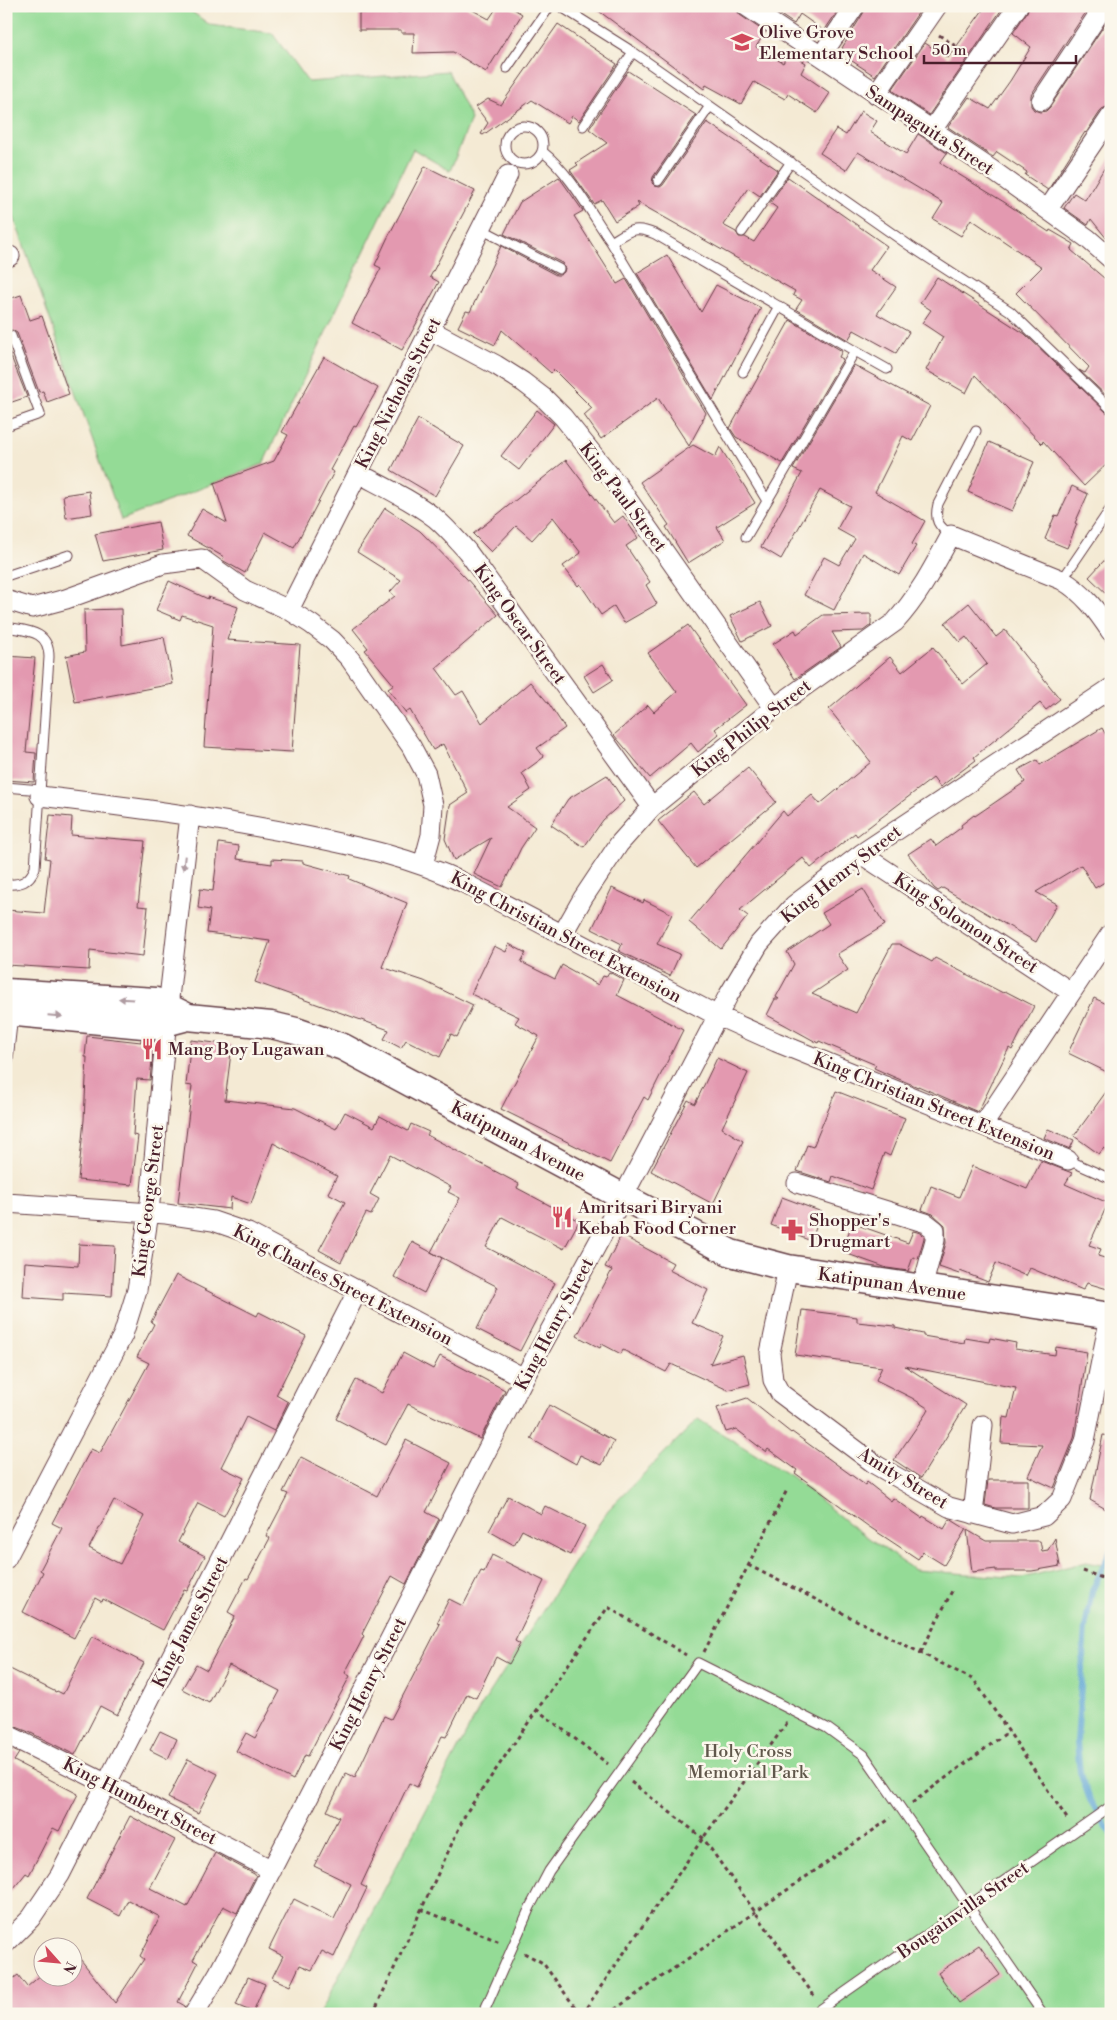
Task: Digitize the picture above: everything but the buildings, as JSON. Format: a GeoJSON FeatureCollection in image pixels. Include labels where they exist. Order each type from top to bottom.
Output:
{"type":"FeatureCollection","features":[{"type":"Feature","properties":{"kind":"main road","name":"Katipunan Avenue"},"geometry":{"type":"LineString","coordinates":[[8,1005],[154,1026],[174,1016],[271,1025],[296,1031],[343,1047],[622,1197],[731,1253],[788,1268],[1110,1316]]}},
{"type":"Feature","properties":{"kind":"street","name":"Sampaguita Street"},"geometry":{"type":"LineString","coordinates":[[746,6],[1048,209],[1087,238],[1111,259]]}},
{"type":"Feature","properties":{"kind":"street"},"geometry":{"type":"LineString","coordinates":[[821,56],[855,6]]}},
{"type":"Feature","properties":{"kind":"street"},"geometry":{"type":"LineString","coordinates":[[876,94],[936,6]]}},
{"type":"Feature","properties":{"kind":"street"},"geometry":{"type":"LineString","coordinates":[[932,130],[1018,6]]}},
{"type":"Feature","properties":{"kind":"street"},"geometry":{"type":"LineString","coordinates":[[1041,101],[1104,6]]}},
{"type":"Feature","properties":{"kind":"street"},"geometry":{"type":"LineString","coordinates":[[1048,209],[1111,116]]}},
{"type":"Feature","properties":{"kind":"street","name":"King Nicholas Street"},"geometry":{"type":"LineString","coordinates":[[289,610],[511,169]]}},
{"type":"Feature","properties":{"kind":"street","name":"King Paul Street"},"geometry":{"type":"LineString","coordinates":[[430,330],[496,365],[523,382],[544,398],[563,417],[616,483],[774,708]]}},
{"type":"Feature","properties":{"kind":"street","name":"King Oscar Street"},"geometry":{"type":"LineString","coordinates":[[358,473],[414,503],[435,518],[467,551],[652,807]]}},
{"type":"Feature","properties":{"kind":"street"},"geometry":{"type":"LineString","coordinates":[[951,535],[1062,580],[1074,587],[1086,598],[1111,632]]}},
{"type":"Feature","properties":{"kind":"street","name":"King Philip Street"},"geometry":{"type":"LineString","coordinates":[[562,935],[583,898],[619,844],[652,807],[774,708],[895,622],[910,606],[922,588],[951,535]]}},
{"type":"Feature","properties":{"kind":"street"},"geometry":{"type":"LineString","coordinates":[[6,600],[32,608],[66,599],[163,564],[202,559],[245,590],[289,610],[332,640],[350,659],[411,746],[426,774],[434,805],[431,835],[423,865]]}},
{"type":"Feature","properties":{"kind":"street","name":"King Henry Street"},"geometry":{"type":"LineString","coordinates":[[194,2014],[218,1974],[272,1870],[524,1378],[749,960],[777,922],[794,906],[860,854],[1111,688]]}},
{"type":"Feature","properties":{"kind":"street","name":"King Christian Street Extension"},"geometry":{"type":"LineString","coordinates":[[41,793],[237,822],[366,849],[423,865],[462,882],[718,1016],[776,1042],[1068,1160]]}},
{"type":"Feature","properties":{"kind":"street","name":"King George Street"},"geometry":{"type":"LineString","coordinates":[[6,1559],[123,1335],[137,1290],[149,1213],[174,1016],[190,814]]}},
{"type":"Feature","properties":{"kind":"street","name":"King Solomon Street"},"geometry":{"type":"LineString","coordinates":[[860,854],[1071,992]]}},
{"type":"Feature","properties":{"kind":"street"},"geometry":{"type":"LineString","coordinates":[[983,1125],[1111,934]]}},
{"type":"Feature","properties":{"kind":"street"},"geometry":{"type":"LineString","coordinates":[[797,1183],[926,1223],[935,1230],[935,1240],[922,1288]]}},
{"type":"Feature","properties":{"kind":"street","name":"King Charles Street Extension"},"geometry":{"type":"LineString","coordinates":[[6,1203],[166,1214],[213,1222],[248,1233],[524,1378]]}},
{"type":"Feature","properties":{"kind":"street","name":"Amity Street"},"geometry":{"type":"LineString","coordinates":[[788,1268],[770,1353],[773,1380],[780,1393],[876,1465],[949,1508],[1012,1524],[1044,1516],[1062,1499],[1085,1441],[1110,1316]]}},
{"type":"Feature","properties":{"kind":"street","name":"King James Street"},"geometry":{"type":"LineString","coordinates":[[6,1943],[32,1918],[60,1874],[358,1290]]}},
{"type":"Feature","properties":{"kind":"street"},"geometry":{"type":"LineString","coordinates":[[973,1514],[983,1425]]}},
{"type":"Feature","properties":{"kind":"street","name":"King Humbert Street"},"geometry":{"type":"LineString","coordinates":[[6,1734],[272,1870]]}},
{"type":"Feature","properties":{"kind":"lane"},"geometry":{"type":"LineString","coordinates":[[507,68],[550,6]]}},
{"type":"Feature","properties":{"kind":"lane"},"geometry":{"type":"LineString","coordinates":[[560,6],[633,52],[910,246],[1010,311],[1111,409]]}},
{"type":"Feature","properties":{"kind":"lane"},"geometry":{"type":"LineString","coordinates":[[584,126],[633,52]]}},
{"type":"Feature","properties":{"kind":"lane"},"geometry":{"type":"LineString","coordinates":[[658,182],[710,106]]}},
{"type":"Feature","properties":{"kind":"lane"},"geometry":{"type":"LineString","coordinates":[[525,125],[539,131],[544,145],[543,152],[531,164],[511,169],[505,151],[505,143],[511,130],[525,125]]}},
{"type":"Feature","properties":{"kind":"lane"},"geometry":{"type":"LineString","coordinates":[[543,152],[563,172],[610,242],[767,501]]}},
{"type":"Feature","properties":{"kind":"lane"},"geometry":{"type":"LineString","coordinates":[[742,232],[791,162]]}},
{"type":"Feature","properties":{"kind":"lane"},"geometry":{"type":"LineString","coordinates":[[610,242],[629,231],[641,228],[655,234],[887,369]]}},
{"type":"Feature","properties":{"kind":"lane"},"geometry":{"type":"LineString","coordinates":[[481,229],[559,269]]}},
{"type":"Feature","properties":{"kind":"lane"},"geometry":{"type":"LineString","coordinates":[[744,372],[779,306]]}},
{"type":"Feature","properties":{"kind":"lane"},"geometry":{"type":"LineString","coordinates":[[6,338],[11,336],[40,414],[6,426]]}},
{"type":"Feature","properties":{"kind":"lane"},"geometry":{"type":"LineString","coordinates":[[746,536],[855,351]]}},
{"type":"Feature","properties":{"kind":"lane"},"geometry":{"type":"LineString","coordinates":[[951,535],[936,522],[938,504],[976,431]]}},
{"type":"Feature","properties":{"kind":"lane"},"geometry":{"type":"LineString","coordinates":[[1062,580],[1111,508]]}},
{"type":"Feature","properties":{"kind":"lane"},"geometry":{"type":"LineString","coordinates":[[6,576],[69,555]]}},
{"type":"Feature","properties":{"kind":"lane"},"geometry":{"type":"LineString","coordinates":[[6,627],[37,634],[47,642],[49,648],[35,868],[32,876],[26,882],[6,884]]}},
{"type":"Feature","properties":{"kind":"lane"},"geometry":{"type":"LineString","coordinates":[[6,787],[41,793]]}},
{"type":"Feature","properties":{"kind":"lane"},"geometry":{"type":"LineString","coordinates":[[6,1078],[8,1005]]}},
{"type":"Feature","properties":{"kind":"lane"},"geometry":{"type":"LineString","coordinates":[[1068,1160],[1111,1179]]}},
{"type":"Feature","properties":{"kind":"lane"},"geometry":{"type":"LineString","coordinates":[[483,2014],[530,1906],[549,1871],[698,1663],[827,1728],[864,1754],[1043,2014]]}},
{"type":"Feature","properties":{"kind":"lane","name":"Bougainvilla Street"},"geometry":{"type":"LineString","coordinates":[[814,2014],[1111,1806]]}},
{"type":"Feature","properties":{"kind":"path"},"geometry":{"type":"LineString","coordinates":[[924,25],[980,62]]}},
{"type":"Feature","properties":{"kind":"path"},"geometry":{"type":"LineString","coordinates":[[372,2014],[466,1813],[608,1607],[698,1663],[787,1490]]}},
{"type":"Feature","properties":{"kind":"path"},"geometry":{"type":"LineString","coordinates":[[748,1565],[974,1680],[1075,1831]]}},
{"type":"Feature","properties":{"kind":"path"},"geometry":{"type":"LineString","coordinates":[[1083,1571],[1111,1581]]}},
{"type":"Feature","properties":{"kind":"path"},"geometry":{"type":"LineString","coordinates":[[921,1652],[953,1590]]}},
{"type":"Feature","properties":{"kind":"path"},"geometry":{"type":"LineString","coordinates":[[536,1709],[703,1838],[823,2008]]}},
{"type":"Feature","properties":{"kind":"path"},"geometry":{"type":"LineString","coordinates":[[582,2014],[703,1838],[795,1712]]}},
{"type":"Feature","properties":{"kind":"path"},"geometry":{"type":"LineString","coordinates":[[608,2014],[903,1810],[1009,1731]]}},
{"type":"Feature","properties":{"kind":"green space"},"geometry":{"type":"Polygon","coordinates":[[[6,6],[184,6],[210,25],[272,33],[308,82],[448,71],[471,119],[450,171],[413,149],[263,464],[121,520],[6,195],[6,6]]]}},
{"type":"Feature","properties":{"kind":"green space","name":"Holy Cross Memorial Park"},"geometry":{"type":"Polygon","coordinates":[[[698,1419],[792,1477],[849,1524],[914,1570],[1022,1578],[1087,1562],[1111,1567],[1111,2014],[319,2014],[478,1711],[608,1510],[698,1419]]]}},
{"type":"Feature","properties":{"kind":"waterway"},"geometry":{"type":"LineString","coordinates":[[1111,1550],[1092,1591],[1085,1628],[1077,1742],[1080,1772],[1090,1800],[1111,1834]]}},
{"type":"Feature","properties":{"kind":"place","name":"Olive Grove Elementary School"},"geometry":{"type":"Point","coordinates":[742,42]}},
{"type":"Feature","properties":{"kind":"place","name":"Mang Boy Lugawan"},"geometry":{"type":"Point","coordinates":[152,1049]}},
{"type":"Feature","properties":{"kind":"place","name":"Amritsari Biryani Kebab Food Corner"},"geometry":{"type":"Point","coordinates":[562,1217]}},
{"type":"Feature","properties":{"kind":"place","name":"Shopper's Drugmart"},"geometry":{"type":"Point","coordinates":[792,1230]}}]}
